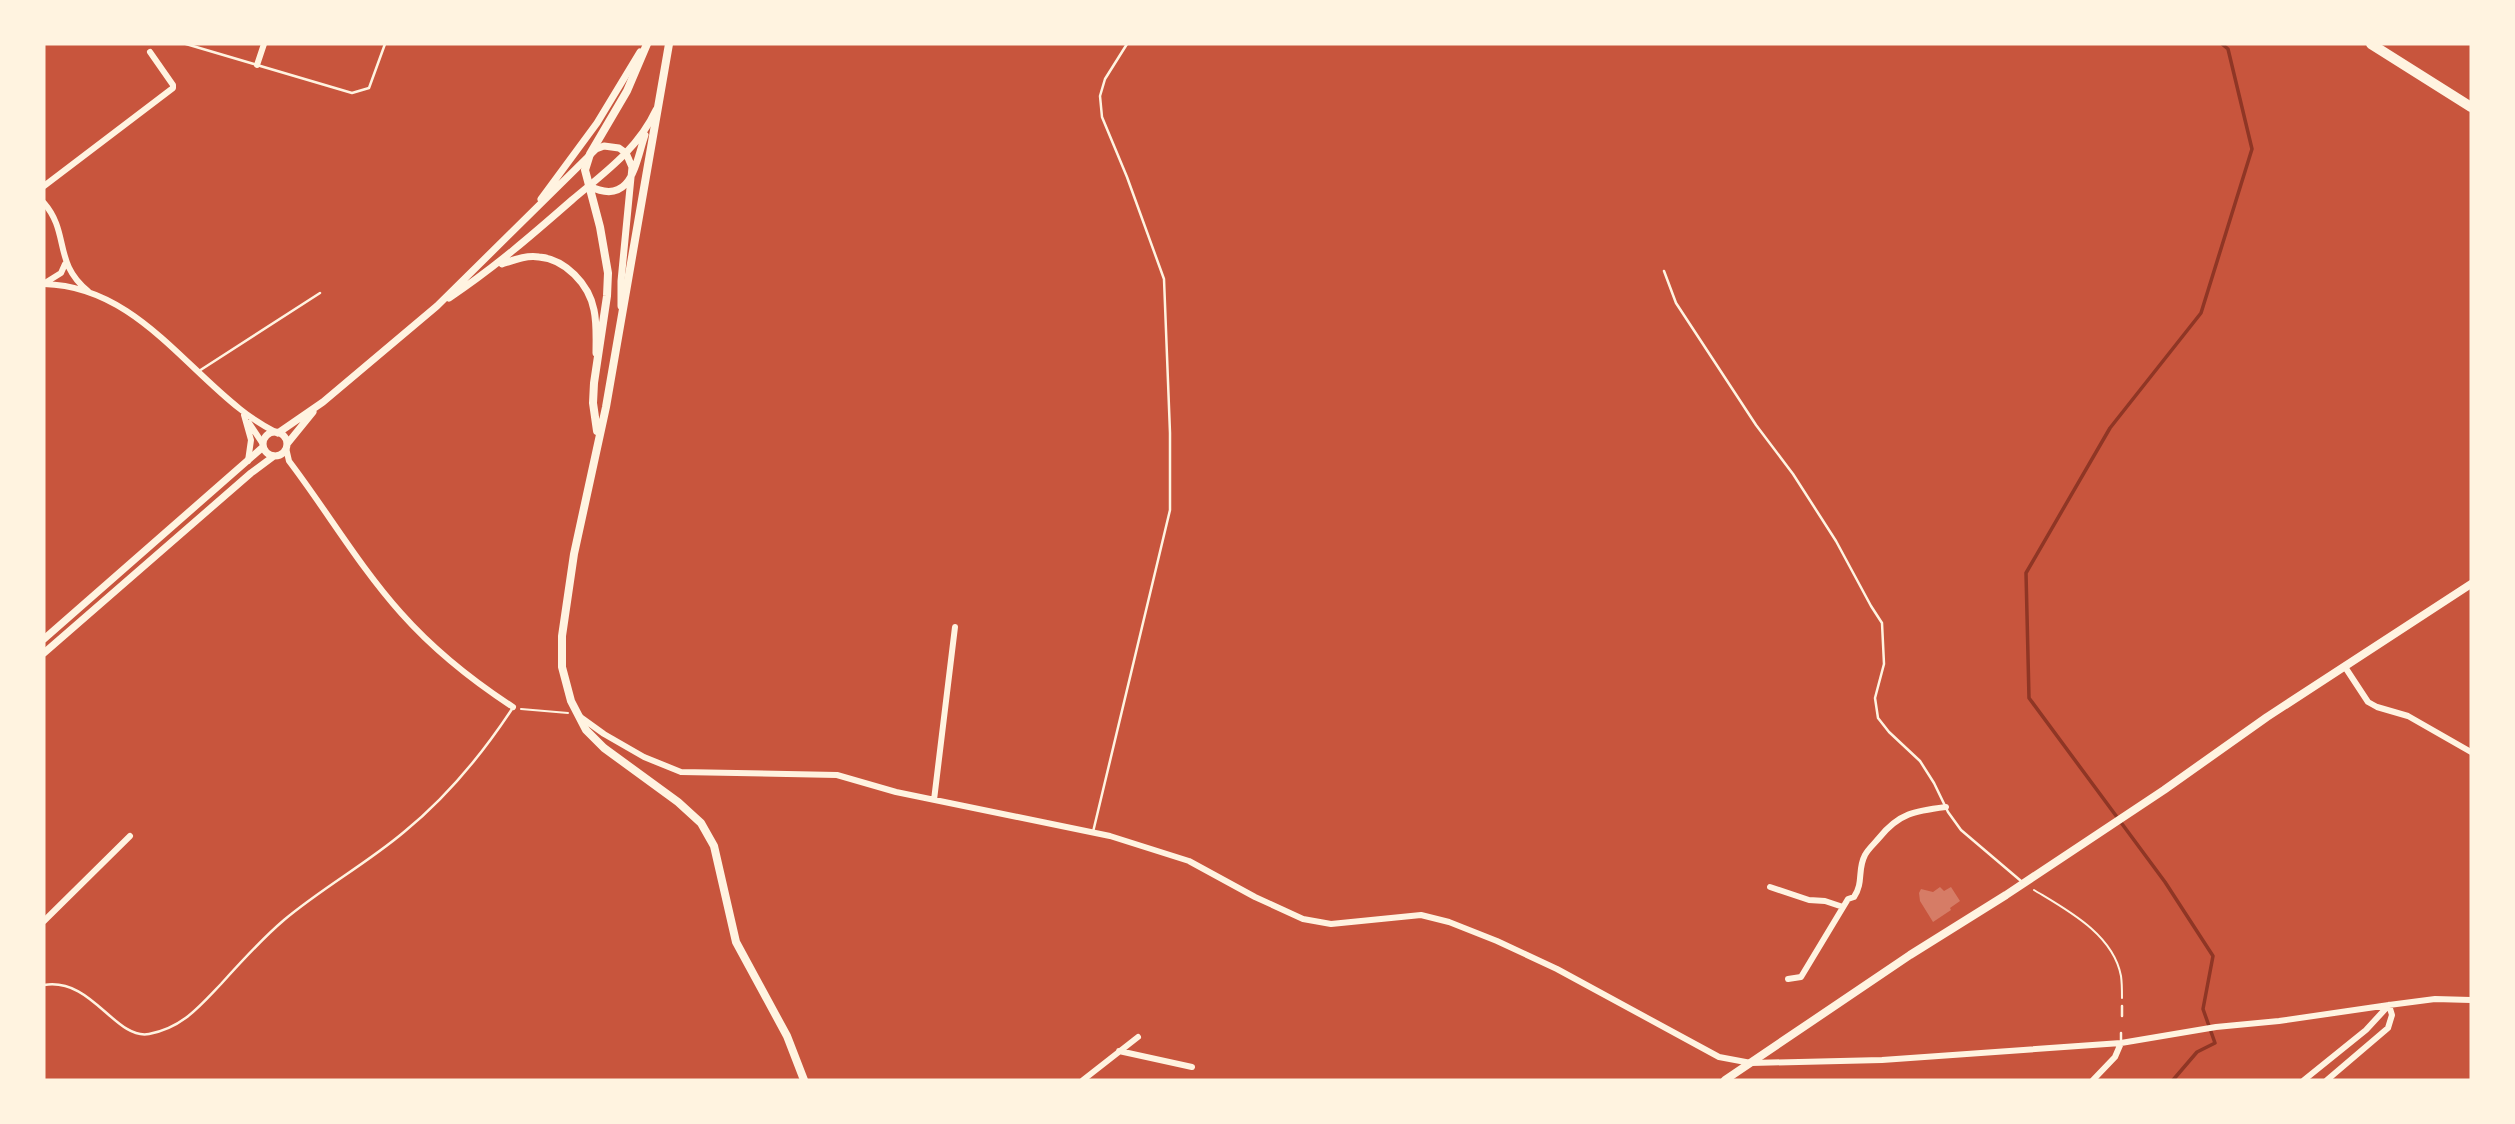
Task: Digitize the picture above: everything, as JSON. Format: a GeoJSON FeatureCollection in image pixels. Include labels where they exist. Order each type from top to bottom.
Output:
{"type":"FeatureCollection","features":[{"type":"Feature","properties":{"kind":"main road"},"geometry":{"type":"LineString","coordinates":[[598,438],[593,403],[608,274],[603,240],[585,170],[590,154],[627,91],[646,44]]}},
{"type":"Feature","properties":{"kind":"main road"},"geometry":{"type":"LineString","coordinates":[[669,44],[606,407],[574,554],[562,636],[562,667],[575,713],[586,730],[604,748],[667,793],[701,823],[714,846],[736,942],[787,1036],[804,1080]]}},
{"type":"Feature","properties":{"kind":"main road"},"geometry":{"type":"LineString","coordinates":[[2371,44],[2471,107]]}},
{"type":"Feature","properties":{"kind":"main road"},"geometry":{"type":"LineString","coordinates":[[1725,1080],[2471,584]]}},
{"type":"Feature","properties":{"kind":"street"},"geometry":{"type":"LineString","coordinates":[[257,65],[264,44]]}},
{"type":"Feature","properties":{"kind":"street"},"geometry":{"type":"LineString","coordinates":[[527,216],[597,123],[646,44]]}},
{"type":"Feature","properties":{"kind":"street"},"geometry":{"type":"LineString","coordinates":[[44,186],[173,89],[173,85],[150,52]]}},
{"type":"Feature","properties":{"kind":"street"},"geometry":{"type":"LineString","coordinates":[[621,320],[621,281],[632,174],[658,105]]}},
{"type":"Feature","properties":{"kind":"street"},"geometry":{"type":"LineString","coordinates":[[437,306],[498,265],[626,153],[647,129]]}},
{"type":"Feature","properties":{"kind":"street"},"geometry":{"type":"LineString","coordinates":[[44,639],[248,461],[263,446],[267,436],[277,433],[323,402],[437,306],[567,180],[590,154],[604,146],[620,148],[626,153],[630,159],[632,174],[624,186],[604,192],[589,186]]}},
{"type":"Feature","properties":{"kind":"street"},"geometry":{"type":"LineString","coordinates":[[44,202],[56,220],[65,264],[73,277],[89,292]]}},
{"type":"Feature","properties":{"kind":"street"},"geometry":{"type":"LineString","coordinates":[[498,265],[522,257],[537,256],[551,259],[575,276],[590,298],[594,311],[596,365]]}},
{"type":"Feature","properties":{"kind":"street"},"geometry":{"type":"LineString","coordinates":[[44,284],[61,273],[65,264]]}},
{"type":"Feature","properties":{"kind":"street"},"geometry":{"type":"LineString","coordinates":[[44,284],[89,292],[116,304],[143,322],[242,413],[267,454],[289,460]]}},
{"type":"Feature","properties":{"kind":"street"},"geometry":{"type":"LineString","coordinates":[[44,653],[251,473],[276,456],[323,402]]}},
{"type":"Feature","properties":{"kind":"street"},"geometry":{"type":"LineString","coordinates":[[242,413],[286,439],[289,460],[344,540],[402,614],[453,662],[513,707]]}},
{"type":"Feature","properties":{"kind":"street"},"geometry":{"type":"LineString","coordinates":[[242,413],[251,440],[248,461]]}},
{"type":"Feature","properties":{"kind":"street"},"geometry":{"type":"LineString","coordinates":[[934,800],[955,627]]}},
{"type":"Feature","properties":{"kind":"street"},"geometry":{"type":"LineString","coordinates":[[2345,667],[2368,702],[2408,716],[2471,752]]}},
{"type":"Feature","properties":{"kind":"street"},"geometry":{"type":"LineString","coordinates":[[575,713],[604,734],[644,757],[681,772],[837,775],[896,792],[1093,832],[1189,861],[1255,897],[1303,919],[1331,924],[1421,915],[1449,922],[1497,941],[1557,970],[1719,1057],[1751,1063],[1882,1060],[2121,1043],[2216,1027],[2435,999],[2471,1000]]}},
{"type":"Feature","properties":{"kind":"street"},"geometry":{"type":"LineString","coordinates":[[1788,979],[1801,977],[1848,899],[1854,897],[1861,887],[1861,869],[1865,855],[1884,831],[1899,817],[1919,810],[1946,807]]}},
{"type":"Feature","properties":{"kind":"street"},"geometry":{"type":"LineString","coordinates":[[44,920],[130,836]]}},
{"type":"Feature","properties":{"kind":"street"},"geometry":{"type":"LineString","coordinates":[[1770,887],[1843,907]]}},
{"type":"Feature","properties":{"kind":"street"},"geometry":{"type":"LineString","coordinates":[[2304,1080],[2366,1030],[2389,1005]]}},
{"type":"Feature","properties":{"kind":"street"},"geometry":{"type":"LineString","coordinates":[[2327,1080],[2388,1028],[2392,1019],[2389,1005]]}},
{"type":"Feature","properties":{"kind":"street"},"geometry":{"type":"LineString","coordinates":[[1083,1080],[1138,1037]]}},
{"type":"Feature","properties":{"kind":"street"},"geometry":{"type":"LineString","coordinates":[[2093,1080],[2115,1057],[2121,1043]]}},
{"type":"Feature","properties":{"kind":"street"},"geometry":{"type":"LineString","coordinates":[[1119,1051],[1192,1067]]}},
{"type":"Feature","properties":{"kind":"lane"},"geometry":{"type":"LineString","coordinates":[[186,44],[343,92],[358,92],[369,88],[385,44]]}},
{"type":"Feature","properties":{"kind":"lane"},"geometry":{"type":"LineString","coordinates":[[1093,832],[1170,510],[1164,279],[1128,177],[1102,117],[1101,107],[1100,96],[1105,79],[1127,44]]}},
{"type":"Feature","properties":{"kind":"lane"},"geometry":{"type":"LineString","coordinates":[[1664,271],[1676,303],[1756,425],[1793,474],[1836,541],[1882,623],[1884,664],[1875,698],[1878,718],[1920,761],[1961,830],[2024,883]]}},
{"type":"Feature","properties":{"kind":"lane"},"geometry":{"type":"LineString","coordinates":[[198,371],[320,293]]}},
{"type":"Feature","properties":{"kind":"lane"},"geometry":{"type":"LineString","coordinates":[[44,985],[72,987],[131,1032],[145,1035],[166,1031],[190,1017],[282,921],[403,833],[435,805],[463,776],[513,707]]}},
{"type":"Feature","properties":{"kind":"lane"},"geometry":{"type":"LineString","coordinates":[[2122,1006],[2122,1016]]}},
{"type":"Feature","properties":{"kind":"lane"},"geometry":{"type":"LineString","coordinates":[[2121,1033],[2121,1043]]}},
{"type":"Feature","properties":{"kind":"path"},"geometry":{"type":"LineString","coordinates":[[513,707],[531,711],[575,713]]}},
{"type":"Feature","properties":{"kind":"path"},"geometry":{"type":"LineString","coordinates":[[2024,883],[2102,937],[2121,976],[2122,1006]]}},
{"type":"Feature","properties":{"kind":"building"},"geometry":{"type":"Polygon","coordinates":[[[1940,887],[1944,891],[1951,887],[1960,901],[1933,922],[1920,901],[1919,893],[1921,889],[1933,892],[1940,887]]]}},
{"type":"Feature","properties":{"kind":"waterway"},"geometry":{"type":"LineString","coordinates":[[2173,1080],[2197,1052],[2215,1043],[2203,1009],[2213,956],[2165,882],[2029,698],[2026,573],[2110,428],[2201,313],[2252,149],[2228,49],[2222,44]]}}]}
